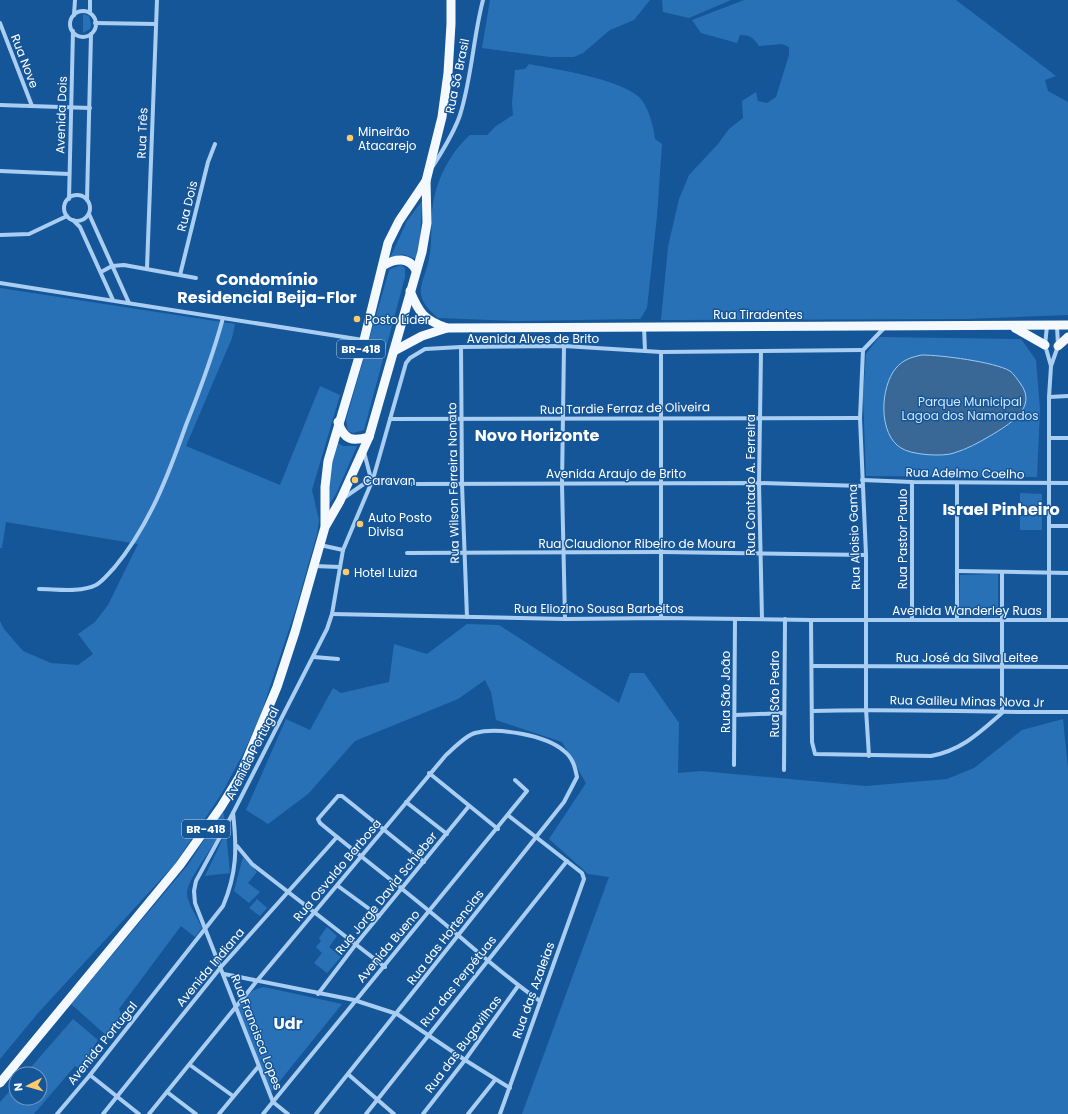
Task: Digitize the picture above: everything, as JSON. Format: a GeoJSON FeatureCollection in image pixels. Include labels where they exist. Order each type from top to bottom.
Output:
{"type":"FeatureCollection","features":[{"type":"Feature","properties":{"kind":"main road","name":"BR-418"},"geometry":{"type":"LineString","coordinates":[[0,1083],[180,865],[221,807],[240,776],[274,694],[295,632],[325,527],[340,501],[369,437],[422,252],[426,223],[427,177],[442,117],[448,73],[451,0]]}},
{"type":"Feature","properties":{"kind":"main road","name":"BR-418"},"geometry":{"type":"LineString","coordinates":[[325,527],[325,488],[328,461],[338,422],[364,340],[388,243],[427,177]]}},
{"type":"Feature","properties":{"kind":"main road"},"geometry":{"type":"LineString","coordinates":[[384,264],[391,261],[405,260],[412,263],[416,270]]}},
{"type":"Feature","properties":{"kind":"main road","name":"Rua Tiradentes"},"geometry":{"type":"LineString","coordinates":[[410,291],[422,314],[432,322],[447,328]]}},
{"type":"Feature","properties":{"kind":"main road","name":"Rua Tiradentes"},"geometry":{"type":"LineString","coordinates":[[394,350],[422,336],[447,328],[1068,325]]}},
{"type":"Feature","properties":{"kind":"main road"},"geometry":{"type":"LineString","coordinates":[[1012,326],[1045,345]]}},
{"type":"Feature","properties":{"kind":"main road"},"geometry":{"type":"LineString","coordinates":[[1058,346],[1068,337]]}},
{"type":"Feature","properties":{"kind":"main road"},"geometry":{"type":"LineString","coordinates":[[338,422],[346,437],[353,439],[369,437]]}},
{"type":"Feature","properties":{"kind":"street","name":"Avenida Dois"},"geometry":{"type":"LineString","coordinates":[[67,216],[65,209],[69,199],[73,31],[70,24],[74,15],[74,0]]}},
{"type":"Feature","properties":{"kind":"street"},"geometry":{"type":"LineString","coordinates":[[90,0],[90,13],[96,23],[91,34],[87,200],[90,205],[89,214],[129,303]]}},
{"type":"Feature","properties":{"kind":"street","name":"Rua Três"},"geometry":{"type":"LineString","coordinates":[[147,268],[157,0]]}},
{"type":"Feature","properties":{"kind":"street","name":"Rua Só Brasil"},"geometry":{"type":"LineString","coordinates":[[427,177],[460,116],[469,79],[483,0]]}},
{"type":"Feature","properties":{"kind":"street"},"geometry":{"type":"LineString","coordinates":[[74,15],[80,11],[90,13]]}},
{"type":"Feature","properties":{"kind":"street","name":"Rua Nove"},"geometry":{"type":"LineString","coordinates":[[0,23],[32,106]]}},
{"type":"Feature","properties":{"kind":"street"},"geometry":{"type":"LineString","coordinates":[[96,23],[156,24]]}},
{"type":"Feature","properties":{"kind":"street"},"geometry":{"type":"LineString","coordinates":[[73,31],[82,36],[91,34]]}},
{"type":"Feature","properties":{"kind":"street"},"geometry":{"type":"LineString","coordinates":[[0,42],[7,42]]}},
{"type":"Feature","properties":{"kind":"street"},"geometry":{"type":"LineString","coordinates":[[0,105],[90,108]]}},
{"type":"Feature","properties":{"kind":"street","name":"Rua Dois"},"geometry":{"type":"LineString","coordinates":[[180,275],[210,157],[216,144]]}},
{"type":"Feature","properties":{"kind":"street"},"geometry":{"type":"LineString","coordinates":[[0,172],[69,174]]}},
{"type":"Feature","properties":{"kind":"street"},"geometry":{"type":"LineString","coordinates":[[69,199],[78,196],[87,200]]}},
{"type":"Feature","properties":{"kind":"street"},"geometry":{"type":"LineString","coordinates":[[73,220],[83,220],[89,214]]}},
{"type":"Feature","properties":{"kind":"street"},"geometry":{"type":"LineString","coordinates":[[0,235],[29,234],[67,216],[80,227],[113,300]]}},
{"type":"Feature","properties":{"kind":"street"},"geometry":{"type":"LineString","coordinates":[[101,272],[112,266],[124,264],[196,278]]}},
{"type":"Feature","properties":{"kind":"street"},"geometry":{"type":"LineString","coordinates":[[0,283],[364,340]]}},
{"type":"Feature","properties":{"kind":"street"},"geometry":{"type":"LineString","coordinates":[[39,589],[77,589],[96,585],[102,580],[133,542],[150,514],[164,484],[209,364],[222,318]]}},
{"type":"Feature","properties":{"kind":"street"},"geometry":{"type":"LineString","coordinates":[[1049,620],[1050,397],[1051,366],[1058,346],[1057,325]]}},
{"type":"Feature","properties":{"kind":"street"},"geometry":{"type":"LineString","coordinates":[[1047,326],[1045,345],[1051,366]]}},
{"type":"Feature","properties":{"kind":"street"},"geometry":{"type":"LineString","coordinates":[[644,327],[646,351]]}},
{"type":"Feature","properties":{"kind":"street"},"geometry":{"type":"LineString","coordinates":[[863,350],[885,327]]}},
{"type":"Feature","properties":{"kind":"street"},"geometry":{"type":"LineString","coordinates":[[564,346],[562,484],[565,619]]}},
{"type":"Feature","properties":{"kind":"street","name":"Avenida Alves de Brito"},"geometry":{"type":"LineString","coordinates":[[332,614],[343,550],[372,479],[406,363],[410,358],[425,349],[461,347],[564,346],[661,352],[863,350]]}},
{"type":"Feature","properties":{"kind":"street","name":"Rua Wilson Ferreira Nonato"},"geometry":{"type":"LineString","coordinates":[[461,347],[462,484],[467,617]]}},
{"type":"Feature","properties":{"kind":"street","name":"Rua Aloisio Gama"},"geometry":{"type":"LineString","coordinates":[[863,350],[860,418],[866,555],[866,709],[869,756]]}},
{"type":"Feature","properties":{"kind":"street","name":"Rua Contado A. Ferreira"},"geometry":{"type":"LineString","coordinates":[[761,351],[759,483],[762,619]]}},
{"type":"Feature","properties":{"kind":"street"},"geometry":{"type":"LineString","coordinates":[[661,352],[662,618]]}},
{"type":"Feature","properties":{"kind":"street"},"geometry":{"type":"LineString","coordinates":[[1050,397],[1068,396]]}},
{"type":"Feature","properties":{"kind":"street","name":"Rua Tardie Ferraz de Oliveira"},"geometry":{"type":"LineString","coordinates":[[390,419],[563,419],[662,417],[860,418]]}},
{"type":"Feature","properties":{"kind":"street"},"geometry":{"type":"LineString","coordinates":[[1049,438],[1068,438]]}},
{"type":"Feature","properties":{"kind":"street"},"geometry":{"type":"LineString","coordinates":[[340,501],[372,479],[364,450]]}},
{"type":"Feature","properties":{"kind":"street","name":"Avenida Araujo de Brito"},"geometry":{"type":"LineString","coordinates":[[372,479],[412,484],[759,483],[862,486]]}},
{"type":"Feature","properties":{"kind":"street","name":"Rua Adelmo Coelho"},"geometry":{"type":"LineString","coordinates":[[862,480],[912,482],[1068,483]]}},
{"type":"Feature","properties":{"kind":"street","name":"Rua Pastor Paulo"},"geometry":{"type":"LineString","coordinates":[[912,482],[912,620]]}},
{"type":"Feature","properties":{"kind":"street"},"geometry":{"type":"LineString","coordinates":[[957,482],[957,620]]}},
{"type":"Feature","properties":{"kind":"street"},"geometry":{"type":"LineString","coordinates":[[1049,526],[1068,526]]}},
{"type":"Feature","properties":{"kind":"street"},"geometry":{"type":"LineString","coordinates":[[320,545],[343,550]]}},
{"type":"Feature","properties":{"kind":"street","name":"Rua Claudionor Ribeiro de Moura"},"geometry":{"type":"LineString","coordinates":[[407,553],[464,554],[662,552],[866,555]]}},
{"type":"Feature","properties":{"kind":"street"},"geometry":{"type":"LineString","coordinates":[[313,566],[340,567]]}},
{"type":"Feature","properties":{"kind":"street"},"geometry":{"type":"LineString","coordinates":[[958,571],[1050,574],[1068,573]]}},
{"type":"Feature","properties":{"kind":"street"},"geometry":{"type":"LineString","coordinates":[[811,620],[812,742],[815,754],[931,756],[946,753],[974,738],[1002,713],[1002,572]]}},
{"type":"Feature","properties":{"kind":"street","name":"Rua Eliozino Sousa Barbeitos"},"geometry":{"type":"LineString","coordinates":[[332,614],[565,619],[866,619]]}},
{"type":"Feature","properties":{"kind":"street","name":"Avenida Portugal"},"geometry":{"type":"LineString","coordinates":[[195,903],[194,891],[196,881],[314,657],[332,614]]}},
{"type":"Feature","properties":{"kind":"street","name":"Rua São João"},"geometry":{"type":"LineString","coordinates":[[734,765],[735,619]]}},
{"type":"Feature","properties":{"kind":"street","name":"Rua São Pedro"},"geometry":{"type":"LineString","coordinates":[[784,770],[785,619]]}},
{"type":"Feature","properties":{"kind":"street","name":"Avenida Wanderley Ruas"},"geometry":{"type":"LineString","coordinates":[[866,619],[1001,621],[1068,620]]}},
{"type":"Feature","properties":{"kind":"street"},"geometry":{"type":"LineString","coordinates":[[314,657],[338,659]]}},
{"type":"Feature","properties":{"kind":"street","name":"Rua José da Silva Leitee"},"geometry":{"type":"LineString","coordinates":[[812,666],[1068,667]]}},
{"type":"Feature","properties":{"kind":"street","name":"Rua Galileu Minas Nova Jr"},"geometry":{"type":"LineString","coordinates":[[812,711],[866,709],[1002,713],[1068,712]]}},
{"type":"Feature","properties":{"kind":"street"},"geometry":{"type":"LineString","coordinates":[[735,715],[784,713]]}},
{"type":"Feature","properties":{"kind":"street","name":"Rua Osvaldo Barbosa"},"geometry":{"type":"LineString","coordinates":[[149,1114],[256,982],[338,886],[429,774],[446,755],[460,743],[473,734],[486,731],[535,737],[556,745],[564,750],[571,758],[575,767]]}},
{"type":"Feature","properties":{"kind":"street","name":"Rua das Hortencias"},"geometry":{"type":"LineString","coordinates":[[316,1114],[551,820],[571,790],[577,777],[575,767]]}},
{"type":"Feature","properties":{"kind":"street"},"geometry":{"type":"LineString","coordinates":[[429,774],[498,829]]}},
{"type":"Feature","properties":{"kind":"street","name":"Avenida Bueno"},"geometry":{"type":"LineString","coordinates":[[263,1114],[354,1000],[385,967],[509,816],[527,791],[515,780]]}},
{"type":"Feature","properties":{"kind":"street"},"geometry":{"type":"LineString","coordinates":[[424,862],[342,796],[338,796],[318,819],[320,823],[336,837],[459,936],[487,962],[540,1001]]}},
{"type":"Feature","properties":{"kind":"street"},"geometry":{"type":"LineString","coordinates":[[406,802],[447,834]]}},
{"type":"Feature","properties":{"kind":"street","name":"Rua Jorge David Schieber"},"geometry":{"type":"LineString","coordinates":[[318,994],[356,944],[469,806]]}},
{"type":"Feature","properties":{"kind":"street","name":"Avenida Portugal"},"geometry":{"type":"LineString","coordinates":[[57,1114],[90,1075],[206,928],[216,918],[230,891],[234,874],[236,846],[233,813]]}},
{"type":"Feature","properties":{"kind":"street"},"geometry":{"type":"LineString","coordinates":[[509,816],[567,861]]}},
{"type":"Feature","properties":{"kind":"street","name":"Avenida Indiana"},"geometry":{"type":"LineString","coordinates":[[103,1114],[222,967],[336,837]]}},
{"type":"Feature","properties":{"kind":"street"},"geometry":{"type":"LineString","coordinates":[[236,846],[252,864],[385,967]]}},
{"type":"Feature","properties":{"kind":"street","name":"Rua das Azaleias"},"geometry":{"type":"LineString","coordinates":[[500,1114],[584,879],[582,873],[567,861]]}},
{"type":"Feature","properties":{"kind":"street","name":"Rua das Perpétuas"},"geometry":{"type":"LineString","coordinates":[[366,1114],[567,861]]}},
{"type":"Feature","properties":{"kind":"street"},"geometry":{"type":"LineString","coordinates":[[338,886],[379,916]]}},
{"type":"Feature","properties":{"kind":"street","name":"Rua Francisca Lopes"},"geometry":{"type":"LineString","coordinates":[[195,903],[222,967],[258,1067],[273,1102]]}},
{"type":"Feature","properties":{"kind":"street"},"geometry":{"type":"LineString","coordinates":[[224,974],[256,982],[354,1000],[397,1014],[429,1034],[495,1080],[510,1088]]}},
{"type":"Feature","properties":{"kind":"street","name":"Rua das Bugavilhas"},"geometry":{"type":"LineString","coordinates":[[423,1114],[465,1060],[518,986]]}},
{"type":"Feature","properties":{"kind":"street"},"geometry":{"type":"LineString","coordinates":[[190,1064],[233,1096]]}},
{"type":"Feature","properties":{"kind":"street"},"geometry":{"type":"LineString","coordinates":[[219,1114],[258,1067]]}},
{"type":"Feature","properties":{"kind":"street"},"geometry":{"type":"LineString","coordinates":[[90,1075],[139,1114]]}},
{"type":"Feature","properties":{"kind":"street"},"geometry":{"type":"LineString","coordinates":[[348,1075],[394,1114]]}},
{"type":"Feature","properties":{"kind":"street"},"geometry":{"type":"LineString","coordinates":[[468,1114],[495,1080]]}},
{"type":"Feature","properties":{"kind":"street"},"geometry":{"type":"LineString","coordinates":[[167,1092],[196,1114]]}},
{"type":"Feature","properties":{"kind":"street"},"geometry":{"type":"LineString","coordinates":[[273,1102],[288,1114]]}},
{"type":"Feature","properties":{"kind":"green space"},"geometry":{"type":"Polygon","coordinates":[[[490,0],[650,0],[634,20],[610,30],[583,53],[574,57],[550,57],[482,48],[490,0]]]}},
{"type":"Feature","properties":{"kind":"green space"},"geometry":{"type":"Polygon","coordinates":[[[662,0],[731,0],[689,18],[663,12],[662,0]]]}},
{"type":"Feature","properties":{"kind":"green space"},"geometry":{"type":"Polygon","coordinates":[[[744,0],[956,0],[1056,76],[1045,80],[1048,91],[1068,102],[1068,315],[967,319],[661,320],[668,247],[679,199],[689,175],[718,144],[729,129],[743,118],[742,101],[756,92],[758,101],[767,103],[776,97],[789,55],[789,47],[782,44],[759,46],[749,36],[740,35],[737,43],[701,33],[692,20],[744,0]]]}},
{"type":"Feature","properties":{"kind":"green space"},"geometry":{"type":"Polygon","coordinates":[[[83,14],[89,16],[91,25],[90,29],[83,33],[83,14]]]}},
{"type":"Feature","properties":{"kind":"green space"},"geometry":{"type":"Polygon","coordinates":[[[529,64],[571,72],[617,85],[629,90],[639,97],[648,111],[655,139],[662,144],[657,216],[647,308],[640,319],[516,321],[438,318],[423,301],[421,291],[430,252],[433,204],[441,175],[451,157],[470,135],[487,135],[496,126],[513,115],[512,103],[515,70],[525,69],[529,64]]]}},
{"type":"Feature","properties":{"kind":"green space"},"geometry":{"type":"Polygon","coordinates":[[[422,201],[420,241],[416,259],[402,254],[390,258],[407,221],[422,201]]]}},
{"type":"Feature","properties":{"kind":"green space"},"geometry":{"type":"Polygon","coordinates":[[[401,265],[405,268],[405,277],[364,430],[353,433],[348,431],[346,420],[388,274],[390,269],[401,265]]]}},
{"type":"Feature","properties":{"kind":"green space"},"geometry":{"type":"Polygon","coordinates":[[[0,288],[235,324],[232,338],[186,446],[280,485],[320,386],[340,395],[312,490],[319,520],[317,534],[296,608],[261,714],[243,754],[222,793],[175,864],[38,1013],[0,1059],[0,621],[4,629],[23,651],[51,663],[78,665],[93,654],[78,634],[95,622],[108,605],[138,544],[6,522],[2,548],[0,548],[0,288]]]}},
{"type":"Feature","properties":{"kind":"green space","name":"Parque Municipal Lagoa dos Namorados"},"geometry":{"type":"Polygon","coordinates":[[[879,337],[1021,339],[1036,360],[1040,410],[1037,477],[866,476],[863,396],[866,354],[879,337]]]}},
{"type":"Feature","properties":{"kind":"green space"},"geometry":{"type":"Polygon","coordinates":[[[336,442],[343,446],[357,446],[336,494],[328,506],[330,465],[336,442]]]}},
{"type":"Feature","properties":{"kind":"green space"},"geometry":{"type":"Polygon","coordinates":[[[1020,493],[1042,494],[1042,530],[1020,530],[1020,493]]]}},
{"type":"Feature","properties":{"kind":"green space"},"geometry":{"type":"Polygon","coordinates":[[[998,574],[998,617],[959,616],[960,575],[998,574]]]}},
{"type":"Feature","properties":{"kind":"green space"},"geometry":{"type":"Polygon","coordinates":[[[467,624],[499,625],[619,703],[630,673],[644,673],[679,723],[678,773],[701,771],[866,786],[947,779],[974,768],[1022,730],[1063,719],[1068,769],[1068,1114],[522,1114],[609,877],[588,874],[549,839],[586,783],[562,742],[496,720],[491,692],[485,680],[458,699],[355,741],[308,794],[268,824],[246,810],[286,719],[310,730],[333,688],[341,693],[389,682],[394,644],[427,654],[467,624]]]}},
{"type":"Feature","properties":{"kind":"green space"},"geometry":{"type":"Polygon","coordinates":[[[223,811],[224,822],[221,831],[188,887],[187,894],[189,903],[202,928],[195,937],[181,926],[119,1009],[121,1015],[108,1037],[71,1004],[187,866],[223,811]]]}},
{"type":"Feature","properties":{"kind":"green space"},"geometry":{"type":"Polygon","coordinates":[[[226,832],[230,873],[205,876],[226,832]]]}},
{"type":"Feature","properties":{"kind":"green space"},"geometry":{"type":"Polygon","coordinates":[[[243,857],[257,872],[248,883],[260,892],[249,903],[234,891],[243,857]]]}},
{"type":"Feature","properties":{"kind":"green space"},"geometry":{"type":"Polygon","coordinates":[[[257,899],[267,908],[260,916],[249,908],[257,899]]]}},
{"type":"Feature","properties":{"kind":"green space"},"geometry":{"type":"Polygon","coordinates":[[[327,927],[337,936],[329,947],[341,957],[327,973],[314,963],[322,953],[316,947],[321,941],[319,938],[327,927]]]}},
{"type":"Feature","properties":{"kind":"green space"},"geometry":{"type":"Polygon","coordinates":[[[264,987],[342,1004],[271,1092],[238,1009],[248,994],[264,987]]]}},
{"type":"Feature","properties":{"kind":"green space"},"geometry":{"type":"Polygon","coordinates":[[[73,1019],[98,1040],[90,1052],[97,1057],[82,1071],[75,1066],[48,1098],[48,1066],[32,1066],[73,1019]]]}},
{"type":"Feature","properties":{"kind":"green space"},"geometry":{"type":"Polygon","coordinates":[[[8,1093],[8,1106],[41,1106],[34,1114],[0,1114],[0,1102],[8,1093]]]}},
{"type":"Feature","properties":{"kind":"shaded area"},"geometry":{"type":"Polygon","coordinates":[[[922,355],[942,356],[981,362],[1010,371],[1025,392],[1026,400],[1024,408],[1019,415],[1005,427],[977,443],[954,453],[927,455],[901,448],[888,432],[885,422],[884,398],[891,376],[896,368],[908,359],[922,355]]]}},
{"type":"Feature","properties":{"kind":"place","name":"Mineirão Atacarejo"},"geometry":{"type":"Point","coordinates":[350,138]}},
{"type":"Feature","properties":{"kind":"place","name":"Posto Líder"},"geometry":{"type":"Point","coordinates":[357,319]}},
{"type":"Feature","properties":{"kind":"place","name":"Caravan"},"geometry":{"type":"Point","coordinates":[355,480]}},
{"type":"Feature","properties":{"kind":"place","name":"Auto Posto Divisa"},"geometry":{"type":"Point","coordinates":[360,524]}},
{"type":"Feature","properties":{"kind":"place","name":"Hotel Luiza"},"geometry":{"type":"Point","coordinates":[346,572]}},
{"type":"Feature","properties":{"kind":"district","name":"Condomínio Residencial Beija-Flor"},"geometry":{"type":"Point","coordinates":[267,288]}},
{"type":"Feature","properties":{"kind":"district","name":"Novo Horizonte"},"geometry":{"type":"Point","coordinates":[537,435]}},
{"type":"Feature","properties":{"kind":"district","name":"Israel Pinheiro"},"geometry":{"type":"Point","coordinates":[1001,509]}},
{"type":"Feature","properties":{"kind":"district","name":"Udr"},"geometry":{"type":"Point","coordinates":[288,1023]}}]}
